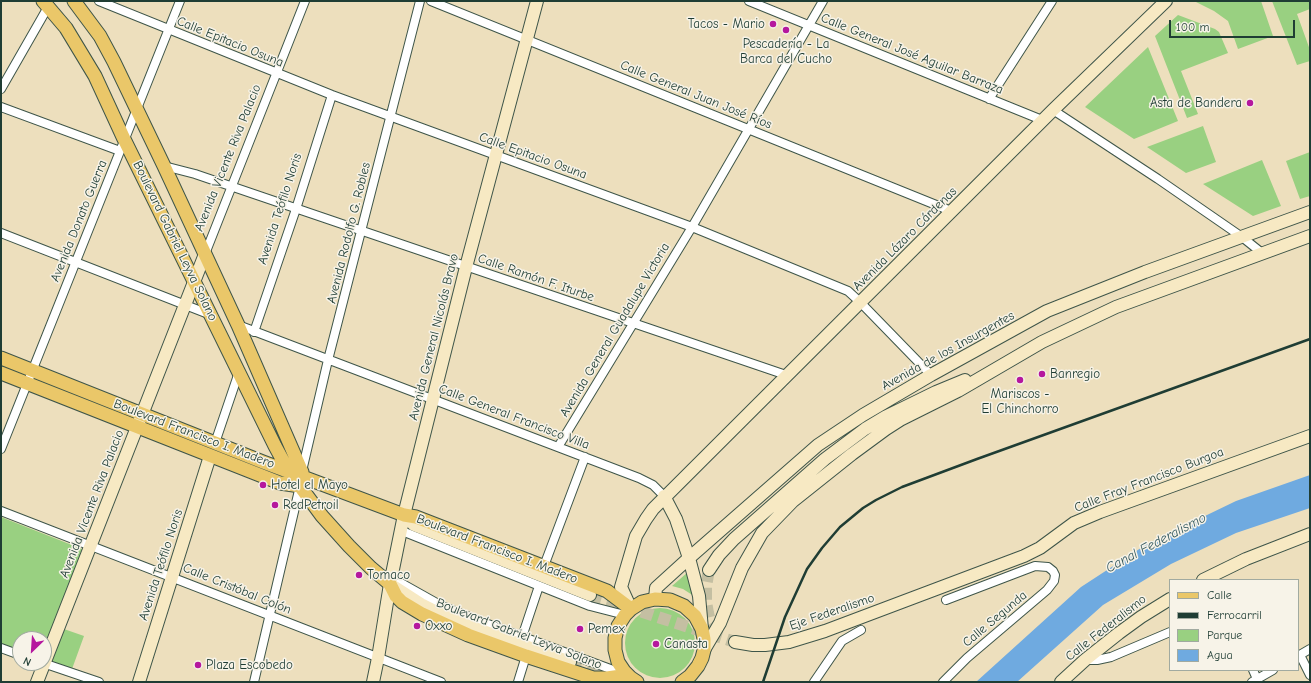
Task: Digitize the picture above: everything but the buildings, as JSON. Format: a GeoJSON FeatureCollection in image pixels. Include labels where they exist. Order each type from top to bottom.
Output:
{"type":"FeatureCollection","features":[{"type":"Feature","properties":{"kind":"main road","name":"Boulevard Gabriel Leyva Solano"},"geometry":{"type":"LineString","coordinates":[[74,1],[100,36],[137,109],[238,325],[301,478],[322,516],[349,546],[390,584],[396,596],[402,602],[422,614],[468,635],[595,680],[607,678],[632,679]]}},
{"type":"Feature","properties":{"kind":"main road","name":"Avenida General Nicolás Bravo"},"geometry":{"type":"LineString","coordinates":[[373,682],[404,515],[466,267],[537,1]]}},
{"type":"Feature","properties":{"kind":"main road","name":"Avenida Lázaro Cárdenas"},"geometry":{"type":"LineString","coordinates":[[629,611],[621,587],[636,536],[646,519],[664,496],[861,303],[1042,120],[1162,2]]}},
{"type":"Feature","properties":{"kind":"main road","name":"Boulevard Gabriel Leyva Solano"},"geometry":{"type":"LineString","coordinates":[[45,4],[66,28],[95,76],[122,145],[211,315],[288,470],[301,478]]}},
{"type":"Feature","properties":{"kind":"main road","name":"Avenida de los Insurgentes"},"geometry":{"type":"LineString","coordinates":[[655,599],[656,588],[689,558],[818,445],[863,415],[931,375],[1047,311],[1145,272],[1310,212]]}},
{"type":"Feature","properties":{"kind":"main road"},"geometry":{"type":"LineString","coordinates":[[692,682],[704,650],[720,623],[742,568],[766,528],[793,501],[852,454],[891,426],[948,396],[1042,342],[1116,307],[1310,236]]}},
{"type":"Feature","properties":{"kind":"main road","name":"Avenida Vicente Riva Palacio"},"geometry":{"type":"LineString","coordinates":[[52,643],[205,254]]}},
{"type":"Feature","properties":{"kind":"main road","name":"Boulevard Francisco I. Madero"},"geometry":{"type":"LineString","coordinates":[[1,358],[288,470]]}},
{"type":"Feature","properties":{"kind":"main road"},"geometry":{"type":"LineString","coordinates":[[709,570],[719,555],[740,534],[825,459],[865,429],[936,392],[1007,362]]}},
{"type":"Feature","properties":{"kind":"main road","name":"Boulevard Francisco I. Madero"},"geometry":{"type":"LineString","coordinates":[[1,373],[280,483],[301,478],[404,515],[416,517],[607,591],[629,611]]}},
{"type":"Feature","properties":{"kind":"main road","name":"Calle Fray Francisco Burgoa"},"geometry":{"type":"LineString","coordinates":[[936,589],[1024,556],[1040,548],[1080,520],[1194,477],[1310,436]]}},
{"type":"Feature","properties":{"kind":"main road","name":"Avenida Teófilo Noris"},"geometry":{"type":"LineString","coordinates":[[139,682],[210,456]]}},
{"type":"Feature","properties":{"kind":"main road"},"geometry":{"type":"LineString","coordinates":[[664,496],[676,518],[699,596],[704,650]]}},
{"type":"Feature","properties":{"kind":"main road"},"geometry":{"type":"LineString","coordinates":[[404,515],[414,525],[590,594]]}},
{"type":"Feature","properties":{"kind":"main road"},"geometry":{"type":"LineString","coordinates":[[1207,579],[1246,559],[1310,534]]}},
{"type":"Feature","properties":{"kind":"main road"},"geometry":{"type":"LineString","coordinates":[[390,584],[421,604],[466,625],[570,662]]}},
{"type":"Feature","properties":{"kind":"main road","name":"Eje Federalismo"},"geometry":{"type":"LineString","coordinates":[[735,642],[765,645],[789,642],[825,632],[936,589]]}},
{"type":"Feature","properties":{"kind":"main road"},"geometry":{"type":"LineString","coordinates":[[632,679],[618,662],[615,650],[615,638],[618,626],[629,611],[642,602],[655,599],[670,600],[684,606],[694,616],[702,629]]}},
{"type":"Feature","properties":{"kind":"main road","name":"Calle Federalismo"},"geometry":{"type":"LineString","coordinates":[[1061,682],[1085,660],[1141,617],[1169,600]]}},
{"type":"Feature","properties":{"kind":"main road"},"geometry":{"type":"LineString","coordinates":[[682,682],[690,676],[698,666]]}},
{"type":"Feature","properties":{"kind":"main road","name":"Avenida Vicente Riva Palacio"},"geometry":{"type":"LineString","coordinates":[[37,682],[41,671]]}},
{"type":"Feature","properties":{"kind":"street","name":"Calle Epitacio Osuna"},"geometry":{"type":"LineString","coordinates":[[99,1],[277,74],[692,227],[848,291],[931,375]]}},
{"type":"Feature","properties":{"kind":"street","name":"Avenida Donato Guerra"},"geometry":{"type":"LineString","coordinates":[[1,449],[180,1]]}},
{"type":"Feature","properties":{"kind":"street","name":"Avenida Vicente Riva Palacio"},"geometry":{"type":"LineString","coordinates":[[205,254],[305,1]]}},
{"type":"Feature","properties":{"kind":"street","name":"Avenida Rodolfo G. Robles"},"geometry":{"type":"LineString","coordinates":[[254,682],[328,360],[420,1]]}},
{"type":"Feature","properties":{"kind":"street","name":"Calle General Juan José Ríos"},"geometry":{"type":"LineString","coordinates":[[431,1],[951,211]]}},
{"type":"Feature","properties":{"kind":"street","name":"Calle General José Aguilar Barraza"},"geometry":{"type":"LineString","coordinates":[[749,1],[1042,120]]}},
{"type":"Feature","properties":{"kind":"street","name":"Avenida General Guadalupe Victoria"},"geometry":{"type":"LineString","coordinates":[[558,447],[692,227],[824,1]]}},
{"type":"Feature","properties":{"kind":"street"},"geometry":{"type":"LineString","coordinates":[[989,99],[1052,1]]}},
{"type":"Feature","properties":{"kind":"street"},"geometry":{"type":"LineString","coordinates":[[1,89],[45,4]]}},
{"type":"Feature","properties":{"kind":"street","name":"Avenida Teófilo Noris"},"geometry":{"type":"LineString","coordinates":[[254,332],[296,209],[332,95]]}},
{"type":"Feature","properties":{"kind":"street"},"geometry":{"type":"LineString","coordinates":[[1,107],[122,145]]}},
{"type":"Feature","properties":{"kind":"street"},"geometry":{"type":"LineString","coordinates":[[1053,110],[1117,151],[1242,237],[1262,253]]}},
{"type":"Feature","properties":{"kind":"street","name":"Calle Ramón F. Iturbe"},"geometry":{"type":"LineString","coordinates":[[164,166],[232,187],[786,375]]}},
{"type":"Feature","properties":{"kind":"street"},"geometry":{"type":"LineString","coordinates":[[1,232],[211,315]]}},
{"type":"Feature","properties":{"kind":"street","name":"Calle General Francisco Villa"},"geometry":{"type":"LineString","coordinates":[[238,325],[639,478],[653,485],[664,496]]}},
{"type":"Feature","properties":{"kind":"street"},"geometry":{"type":"LineString","coordinates":[[215,442],[238,372]]}},
{"type":"Feature","properties":{"kind":"street"},"geometry":{"type":"LineString","coordinates":[[544,566],[585,457]]}},
{"type":"Feature","properties":{"kind":"street","name":"Calle Cristóbal Colón"},"geometry":{"type":"LineString","coordinates":[[1,511],[441,682]]}},
{"type":"Feature","properties":{"kind":"street","name":"Boulevard Francisco I. Madero"},"geometry":{"type":"LineString","coordinates":[[402,530],[590,606],[629,611]]}},
{"type":"Feature","properties":{"kind":"street","name":"Calle Segunda"},"geometry":{"type":"LineString","coordinates":[[942,682],[967,658],[1047,590],[1054,581],[1055,575],[1048,567],[1035,566],[946,600]]}},
{"type":"Feature","properties":{"kind":"street","name":"Boulevard Gabriel Leyva Solano"},"geometry":{"type":"LineString","coordinates":[[390,584],[401,583],[442,606],[632,679]]}},
{"type":"Feature","properties":{"kind":"street"},"geometry":{"type":"LineString","coordinates":[[522,637],[539,586]]}},
{"type":"Feature","properties":{"kind":"street"},"geometry":{"type":"LineString","coordinates":[[814,682],[842,642],[861,630]]}},
{"type":"Feature","properties":{"kind":"street"},"geometry":{"type":"LineString","coordinates":[[1085,660],[1097,660],[1111,657],[1169,632]]}},
{"type":"Feature","properties":{"kind":"street"},"geometry":{"type":"LineString","coordinates":[[1,648],[12,652]]}},
{"type":"Feature","properties":{"kind":"street"},"geometry":{"type":"LineString","coordinates":[[1310,649],[1299,655],[1310,675]]}},
{"type":"Feature","properties":{"kind":"street"},"geometry":{"type":"LineString","coordinates":[[518,682],[526,656]]}},
{"type":"Feature","properties":{"kind":"street"},"geometry":{"type":"LineString","coordinates":[[52,666],[99,682]]}},
{"type":"Feature","properties":{"kind":"street"},"geometry":{"type":"LineString","coordinates":[[1254,680],[1271,671]]}},
{"type":"Feature","properties":{"kind":"green space"},"geometry":{"type":"Polygon","coordinates":[[[1194,1],[1261,1],[1273,36],[1238,49],[1228,21],[1214,11],[1194,1]]]}},
{"type":"Feature","properties":{"kind":"green space"},"geometry":{"type":"Polygon","coordinates":[[[1272,1],[1310,1],[1310,9],[1297,14],[1310,50],[1310,61],[1297,65],[1272,1]]]}},
{"type":"Feature","properties":{"kind":"green space"},"geometry":{"type":"Polygon","coordinates":[[[1178,15],[1215,29],[1219,32],[1228,53],[1181,71],[1198,114],[1187,118],[1155,36],[1178,15]]]}},
{"type":"Feature","properties":{"kind":"green space"},"geometry":{"type":"Polygon","coordinates":[[[1148,47],[1178,121],[1134,139],[1085,107],[1148,47]]]}},
{"type":"Feature","properties":{"kind":"green space"},"geometry":{"type":"Polygon","coordinates":[[[1203,126],[1216,162],[1186,173],[1147,147],[1203,126]]]}},
{"type":"Feature","properties":{"kind":"green space"},"geometry":{"type":"Polygon","coordinates":[[[1310,152],[1310,196],[1300,199],[1286,161],[1310,152]]]}},
{"type":"Feature","properties":{"kind":"green space"},"geometry":{"type":"Polygon","coordinates":[[[1262,160],[1281,206],[1253,216],[1203,184],[1262,160]]]}},
{"type":"Feature","properties":{"kind":"green space"},"geometry":{"type":"Polygon","coordinates":[[[1,517],[82,549],[52,635],[52,631],[12,631],[12,648],[1,644],[1,517]]]}},
{"type":"Feature","properties":{"kind":"green space"},"geometry":{"type":"Polygon","coordinates":[[[688,572],[697,598],[683,589],[672,586],[688,572]]]}},
{"type":"Feature","properties":{"kind":"green space"},"geometry":{"type":"Polygon","coordinates":[[[653,608],[667,608],[680,614],[689,623],[695,636],[693,656],[685,668],[667,678],[653,678],[640,672],[631,663],[625,650],[625,636],[631,623],[640,614],[653,608]]]}},
{"type":"Feature","properties":{"kind":"green space"},"geometry":{"type":"Polygon","coordinates":[[[61,628],[84,636],[72,669],[52,662],[61,628]]]}},
{"type":"Feature","properties":{"kind":"water","name":"Canal Federalismo"},"geometry":{"type":"Polygon","coordinates":[[[1310,475],[1310,508],[1236,533],[1171,564],[1103,605],[1017,682],[976,682],[1081,587],[1147,544],[1236,501],[1310,475]]]}},
{"type":"Feature","properties":{"kind":"tunnel"},"geometry":{"type":"LineString","coordinates":[[709,570],[706,586],[708,613],[710,621],[722,636]]}},
{"type":"Feature","properties":{"kind":"tunnel"},"geometry":{"type":"LineString","coordinates":[[590,595],[735,642]]}},
{"type":"Feature","properties":{"kind":"tunnel"},"geometry":{"type":"LineString","coordinates":[[570,662],[615,676]]}},
{"type":"Feature","properties":{"kind":"railway"},"geometry":{"type":"LineString","coordinates":[[763,682],[785,617],[807,569],[840,527],[863,508],[902,487],[1310,339]]}},
{"type":"Feature","properties":{"kind":"place","name":"Tacos - Mario"},"geometry":{"type":"Point","coordinates":[773,24]}},
{"type":"Feature","properties":{"kind":"place","name":"Pescadería - La Barca del Cucho"},"geometry":{"type":"Point","coordinates":[786,30]}},
{"type":"Feature","properties":{"kind":"place","name":"Asta de Bandera"},"geometry":{"type":"Point","coordinates":[1250,103]}},
{"type":"Feature","properties":{"kind":"place","name":"Banregio"},"geometry":{"type":"Point","coordinates":[1042,374]}},
{"type":"Feature","properties":{"kind":"place","name":"Mariscos - El Chinchorro"},"geometry":{"type":"Point","coordinates":[1020,380]}},
{"type":"Feature","properties":{"kind":"place","name":"Hotel el Mayo"},"geometry":{"type":"Point","coordinates":[263,485]}},
{"type":"Feature","properties":{"kind":"place","name":"RedPetroil"},"geometry":{"type":"Point","coordinates":[275,505]}},
{"type":"Feature","properties":{"kind":"place","name":"Tomaco"},"geometry":{"type":"Point","coordinates":[359,575]}},
{"type":"Feature","properties":{"kind":"place","name":"Oxxo"},"geometry":{"type":"Point","coordinates":[417,626]}},
{"type":"Feature","properties":{"kind":"place","name":"Pemex"},"geometry":{"type":"Point","coordinates":[580,629]}},
{"type":"Feature","properties":{"kind":"place","name":"Canasta"},"geometry":{"type":"Point","coordinates":[656,644]}},
{"type":"Feature","properties":{"kind":"place","name":"Plaza Escobedo"},"geometry":{"type":"Point","coordinates":[198,665]}}]}
